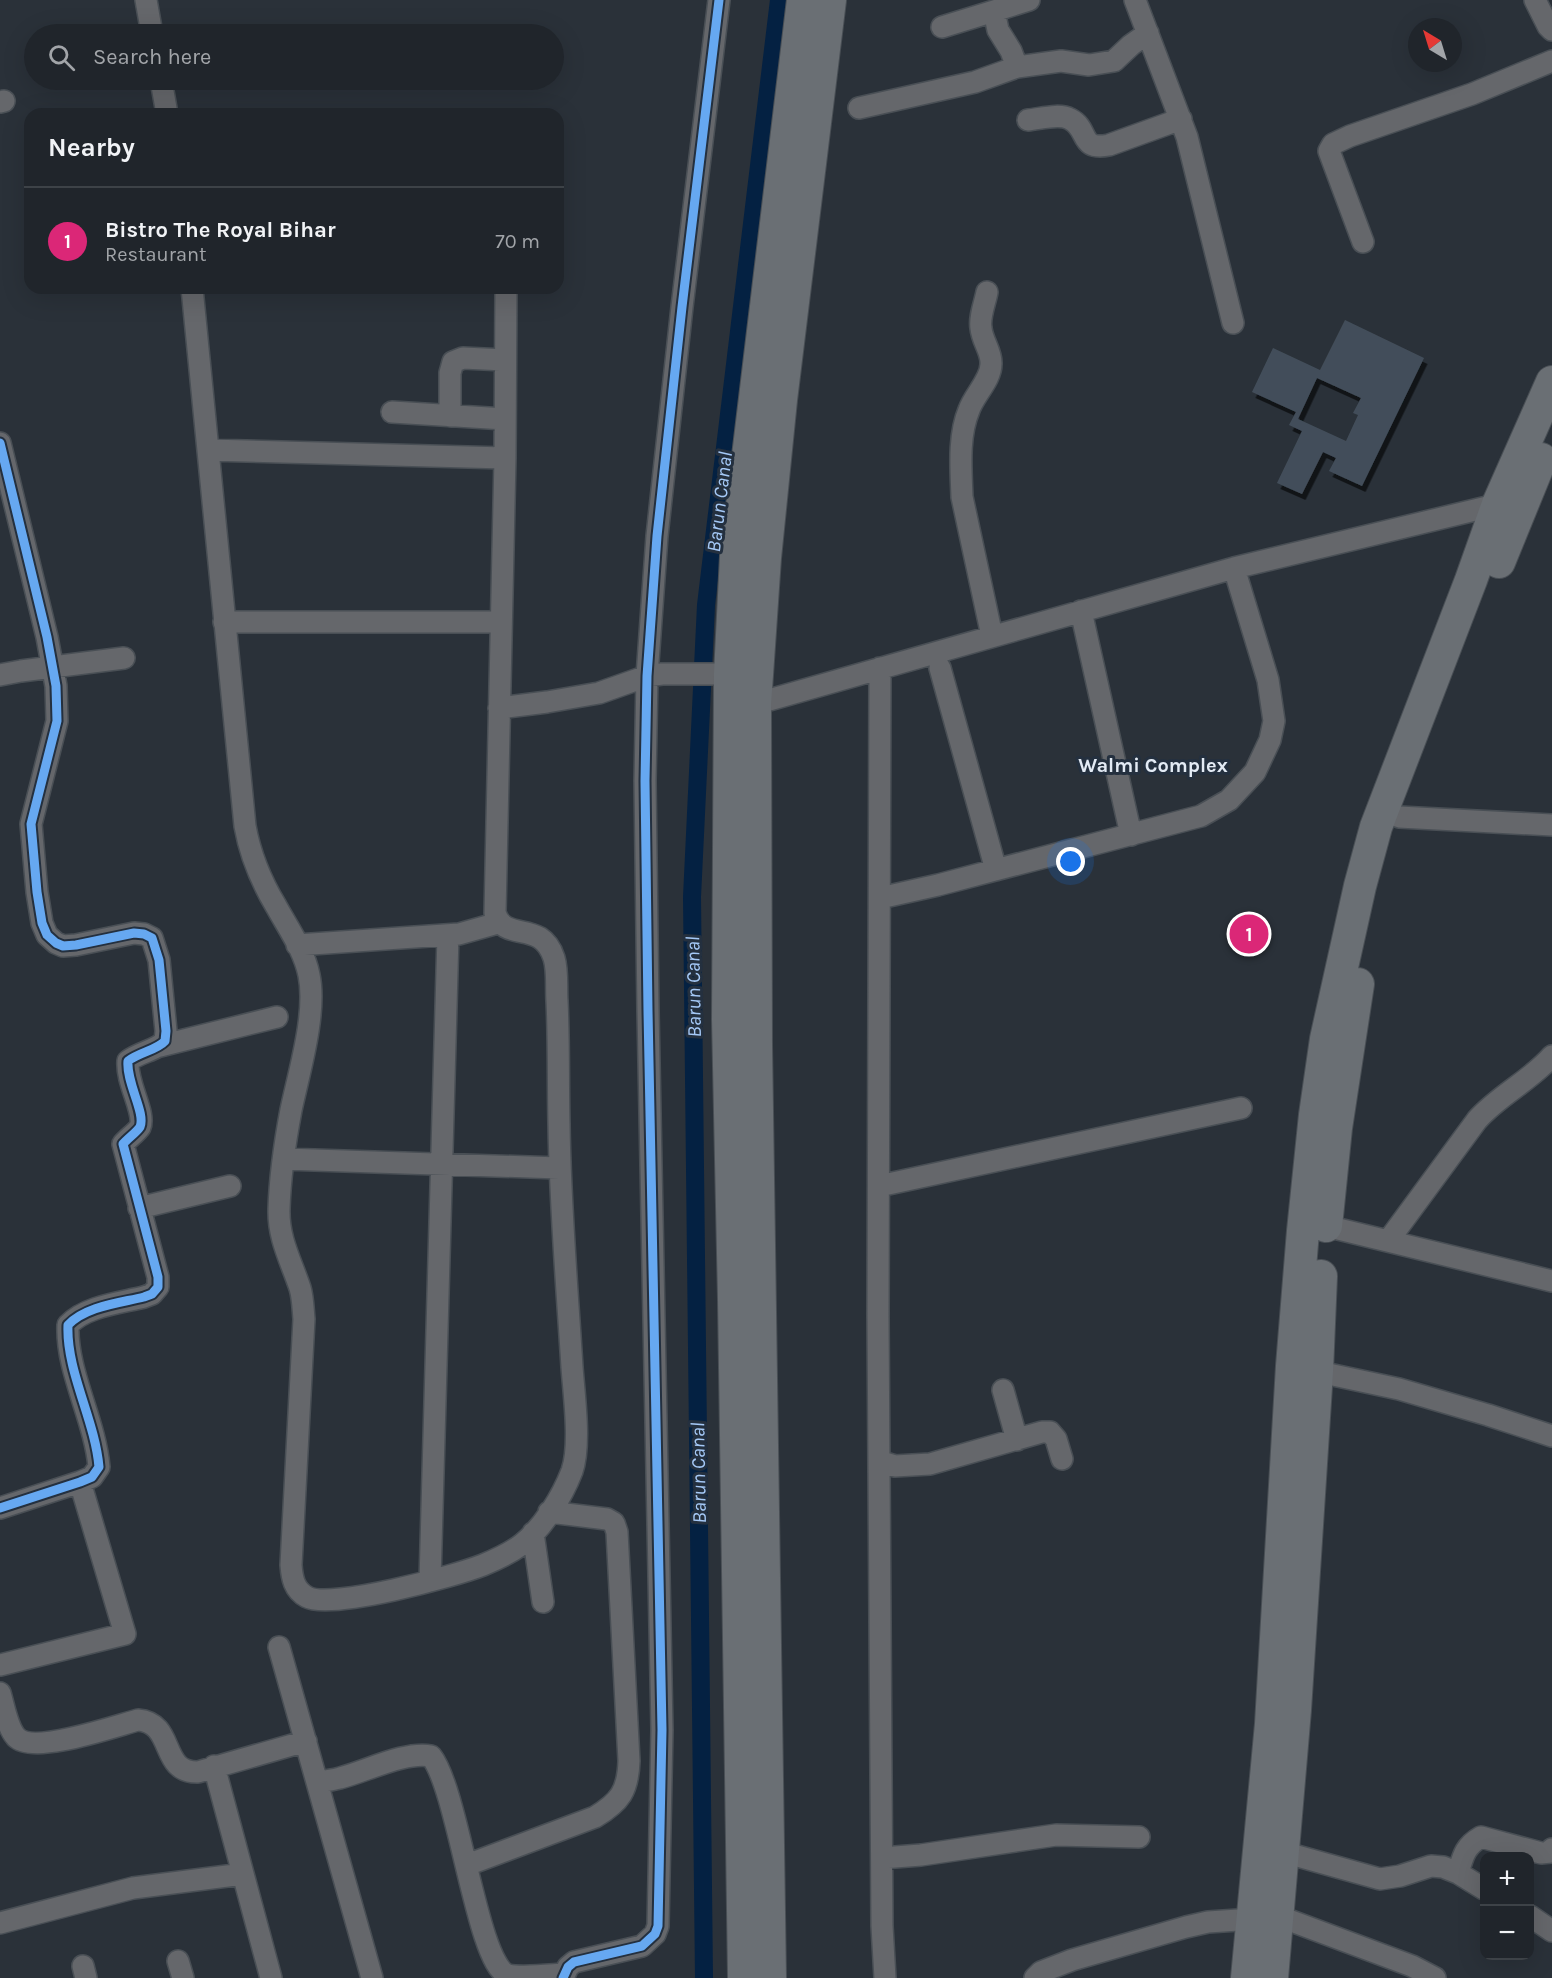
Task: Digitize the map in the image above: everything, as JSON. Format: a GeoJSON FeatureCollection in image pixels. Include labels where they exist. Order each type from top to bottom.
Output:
{"type":"FeatureCollection","features":[{"type":"Feature","properties":{"kind":"highway"},"geometry":{"type":"LineString","coordinates":[[744,1978],[734,1300],[721,674],[803,0]]}},
{"type":"Feature","properties":{"kind":"highway"},"geometry":{"type":"LineString","coordinates":[[770,1978],[756,1044],[755,704],[765,558],[779,423],[830,0]]}},
{"type":"Feature","properties":{"kind":"highway"},"geometry":{"type":"LineString","coordinates":[[1272,1978],[1266,1918],[1271,1724],[1305,1369],[1318,1299],[1336,1128],[1355,997],[1399,817],[1552,382]]}},
{"type":"Feature","properties":{"kind":"highway"},"geometry":{"type":"LineString","coordinates":[[1247,1978],[1283,1852],[1295,1710],[1305,1369],[1317,1104],[1326,1039],[1360,886],[1376,827],[1467,590],[1511,501],[1552,433]]}},
{"type":"Feature","properties":{"kind":"street"},"geometry":{"type":"LineString","coordinates":[[146,0],[150,24]]}},
{"type":"Feature","properties":{"kind":"street"},"geometry":{"type":"LineString","coordinates":[[317,1782],[340,1778],[423,1754],[431,1756],[438,1764],[446,1788],[486,1941],[499,1968],[506,1975],[515,1977],[563,1976],[574,1962],[642,1946],[655,1934],[659,1910],[662,1730],[645,781],[655,675],[662,490],[719,0]]}},
{"type":"Feature","properties":{"kind":"street"},"geometry":{"type":"LineString","coordinates":[[942,27],[1029,0]]}},
{"type":"Feature","properties":{"kind":"street"},"geometry":{"type":"LineString","coordinates":[[1135,0],[1181,119],[1233,323]]}},
{"type":"Feature","properties":{"kind":"street"},"geometry":{"type":"LineString","coordinates":[[1535,0],[1552,30]]}},
{"type":"Feature","properties":{"kind":"street"},"geometry":{"type":"LineString","coordinates":[[994,11],[998,30],[1011,51],[1017,67]]}},
{"type":"Feature","properties":{"kind":"street"},"geometry":{"type":"LineString","coordinates":[[859,108],[966,84],[1017,67],[1061,61],[1089,65],[1114,61],[1148,33]]}},
{"type":"Feature","properties":{"kind":"street"},"geometry":{"type":"LineString","coordinates":[[1363,242],[1329,150],[1333,144],[1472,94],[1552,60]]}},
{"type":"Feature","properties":{"kind":"street"},"geometry":{"type":"LineString","coordinates":[[163,90],[166,108]]}},
{"type":"Feature","properties":{"kind":"street"},"geometry":{"type":"LineString","coordinates":[[1028,120],[1069,118],[1077,124],[1085,139],[1097,147],[1109,145],[1181,119]]}},
{"type":"Feature","properties":{"kind":"street"},"geometry":{"type":"LineString","coordinates":[[987,292],[980,328],[992,364],[967,412],[961,454],[962,497],[992,636]]}},
{"type":"Feature","properties":{"kind":"street"},"geometry":{"type":"LineString","coordinates":[[193,294],[248,844],[264,884],[306,962],[310,977],[309,1019],[280,1188],[280,1224],[288,1261],[300,1289],[304,1319],[291,1545],[292,1582],[306,1597],[318,1600],[368,1595],[430,1581],[483,1564],[514,1549],[533,1533],[549,1512],[569,1477],[575,1450],[573,1375],[559,1168],[559,1031],[555,962],[551,949],[543,939],[530,933],[505,929],[498,923],[495,913],[505,458],[506,294]]}},
{"type":"Feature","properties":{"kind":"street"},"geometry":{"type":"LineString","coordinates":[[450,416],[450,373],[453,362],[463,358],[505,360]]}},
{"type":"Feature","properties":{"kind":"street"},"geometry":{"type":"LineString","coordinates":[[392,412],[505,419]]}},
{"type":"Feature","properties":{"kind":"street"},"geometry":{"type":"LineString","coordinates":[[0,442],[53,667],[57,721],[31,824],[42,923],[47,935],[63,946],[134,933],[144,934],[152,939],[159,960],[166,1013],[165,1041],[160,1046]]}},
{"type":"Feature","properties":{"kind":"street"},"geometry":{"type":"LineString","coordinates":[[208,450],[505,458]]}},
{"type":"Feature","properties":{"kind":"street"},"geometry":{"type":"LineString","coordinates":[[755,704],[1234,568],[1511,501]]}},
{"type":"Feature","properties":{"kind":"street"},"geometry":{"type":"LineString","coordinates":[[880,898],[1201,816],[1229,800],[1255,772],[1270,740],[1274,721],[1268,680],[1234,568]]}},
{"type":"Feature","properties":{"kind":"street"},"geometry":{"type":"LineString","coordinates":[[1081,611],[1131,835]]}},
{"type":"Feature","properties":{"kind":"street"},"geometry":{"type":"LineString","coordinates":[[224,622],[501,622]]}},
{"type":"Feature","properties":{"kind":"street"},"geometry":{"type":"LineString","coordinates":[[0,675],[124,658]]}},
{"type":"Feature","properties":{"kind":"street"},"geometry":{"type":"LineString","coordinates":[[880,668],[879,1461],[882,1926],[885,1978]]}},
{"type":"Feature","properties":{"kind":"street"},"geometry":{"type":"LineString","coordinates":[[940,668],[996,870]]}},
{"type":"Feature","properties":{"kind":"street"},"geometry":{"type":"LineString","coordinates":[[499,708],[590,694],[655,675],[721,674]]}},
{"type":"Feature","properties":{"kind":"street"},"geometry":{"type":"LineString","coordinates":[[1399,817],[1552,825]]}},
{"type":"Feature","properties":{"kind":"street"},"geometry":{"type":"LineString","coordinates":[[297,945],[448,935],[498,923]]}},
{"type":"Feature","properties":{"kind":"street"},"geometry":{"type":"LineString","coordinates":[[430,1581],[448,935]]}},
{"type":"Feature","properties":{"kind":"street"},"geometry":{"type":"LineString","coordinates":[[0,1508],[92,1477],[99,1467],[98,1453],[71,1354],[68,1325],[74,1318],[84,1313],[144,1297],[152,1294],[158,1287],[158,1277],[123,1144],[139,1129],[141,1112],[127,1071],[129,1061],[149,1049],[277,1017]]}},
{"type":"Feature","properties":{"kind":"street"},"geometry":{"type":"LineString","coordinates":[[1388,1241],[1477,1120],[1487,1109],[1531,1076],[1552,1056]]}},
{"type":"Feature","properties":{"kind":"street"},"geometry":{"type":"LineString","coordinates":[[879,1186],[1241,1108]]}},
{"type":"Feature","properties":{"kind":"street"},"geometry":{"type":"LineString","coordinates":[[284,1159],[559,1168]]}},
{"type":"Feature","properties":{"kind":"street"},"geometry":{"type":"LineString","coordinates":[[139,1208],[230,1186]]}},
{"type":"Feature","properties":{"kind":"street"},"geometry":{"type":"LineString","coordinates":[[1326,1226],[1552,1281]]}},
{"type":"Feature","properties":{"kind":"street"},"geometry":{"type":"LineString","coordinates":[[1305,1369],[1409,1392],[1552,1436]]}},
{"type":"Feature","properties":{"kind":"street"},"geometry":{"type":"LineString","coordinates":[[1003,1390],[1017,1440]]}},
{"type":"Feature","properties":{"kind":"street"},"geometry":{"type":"LineString","coordinates":[[879,1461],[895,1466],[930,1464],[1042,1432],[1050,1432],[1056,1439],[1062,1459]]}},
{"type":"Feature","properties":{"kind":"street"},"geometry":{"type":"LineString","coordinates":[[0,1665],[125,1634],[80,1482]]}},
{"type":"Feature","properties":{"kind":"street"},"geometry":{"type":"LineString","coordinates":[[467,1865],[595,1817],[607,1810],[625,1790],[629,1761],[617,1532],[614,1523],[607,1518],[549,1512]]}},
{"type":"Feature","properties":{"kind":"street"},"geometry":{"type":"LineString","coordinates":[[533,1533],[543,1602]]}},
{"type":"Feature","properties":{"kind":"street"},"geometry":{"type":"LineString","coordinates":[[279,1647],[372,1978]]}},
{"type":"Feature","properties":{"kind":"street"},"geometry":{"type":"LineString","coordinates":[[0,1693],[10,1725],[22,1741],[35,1744],[53,1742],[138,1720],[149,1721],[157,1727],[178,1767],[187,1772],[198,1772],[306,1741]]}},
{"type":"Feature","properties":{"kind":"street"},"geometry":{"type":"LineString","coordinates":[[214,1766],[271,1978]]}},
{"type":"Feature","properties":{"kind":"street"},"geometry":{"type":"LineString","coordinates":[[882,1858],[921,1855],[1056,1835],[1139,1837]]}},
{"type":"Feature","properties":{"kind":"street"},"geometry":{"type":"LineString","coordinates":[[1458,1873],[1465,1852],[1471,1843],[1481,1837],[1541,1853],[1551,1852],[1552,1849]]}},
{"type":"Feature","properties":{"kind":"street"},"geometry":{"type":"LineString","coordinates":[[1283,1852],[1380,1879],[1400,1876],[1431,1866],[1443,1867],[1480,1886]]}},
{"type":"Feature","properties":{"kind":"street"},"geometry":{"type":"LineString","coordinates":[[0,1923],[133,1888],[243,1874]]}},
{"type":"Feature","properties":{"kind":"street"},"geometry":{"type":"LineString","coordinates":[[1035,1978],[1041,1972],[1063,1964],[1186,1927],[1208,1922],[1266,1918],[1412,1966],[1435,1978]]}},
{"type":"Feature","properties":{"kind":"street"},"geometry":{"type":"LineString","coordinates":[[1534,1919],[1552,1931]]}},
{"type":"Feature","properties":{"kind":"building"},"geometry":{"type":"Polygon","coordinates":[[[1345,320],[1424,358],[1362,486],[1329,471],[1336,458],[1323,452],[1302,494],[1277,483],[1302,431],[1289,425],[1296,412],[1252,392],[1273,348],[1320,370],[1345,320]],[[1317,378],[1298,419],[1346,441],[1358,415],[1353,413],[1361,398],[1317,378]]]}},
{"type":"Feature","properties":{"kind":"waterway","name":"Barun Canal"},"geometry":{"type":"LineString","coordinates":[[704,1978],[692,897],[706,605],[779,0]]}},
{"type":"Feature","properties":{"kind":"cycle path"},"geometry":{"type":"LineString","coordinates":[[563,1978],[568,1967],[574,1962],[642,1946],[655,1934],[658,1926],[662,1730],[648,1011],[645,781],[647,676],[657,536],[719,0]]}},
{"type":"Feature","properties":{"kind":"cycle path"},"geometry":{"type":"LineString","coordinates":[[0,443],[47,637],[56,686],[57,721],[31,824],[42,923],[47,935],[63,946],[134,933],[152,938],[159,960],[166,1031],[165,1041],[162,1044],[128,1061],[128,1070],[141,1121],[140,1127],[123,1144],[158,1277],[158,1287],[152,1294],[144,1297],[114,1303],[84,1313],[68,1325],[71,1360],[92,1431],[99,1467],[92,1477],[80,1482],[0,1508]]}},
{"type":"Feature","properties":{"kind":"place","name":"Bistro The Royal Bihar"},"geometry":{"type":"Point","coordinates":[1249,934]}},
{"type":"Feature","properties":{"kind":"district","name":"Walmi Complex"},"geometry":{"type":"Point","coordinates":[1153,765]}}]}
